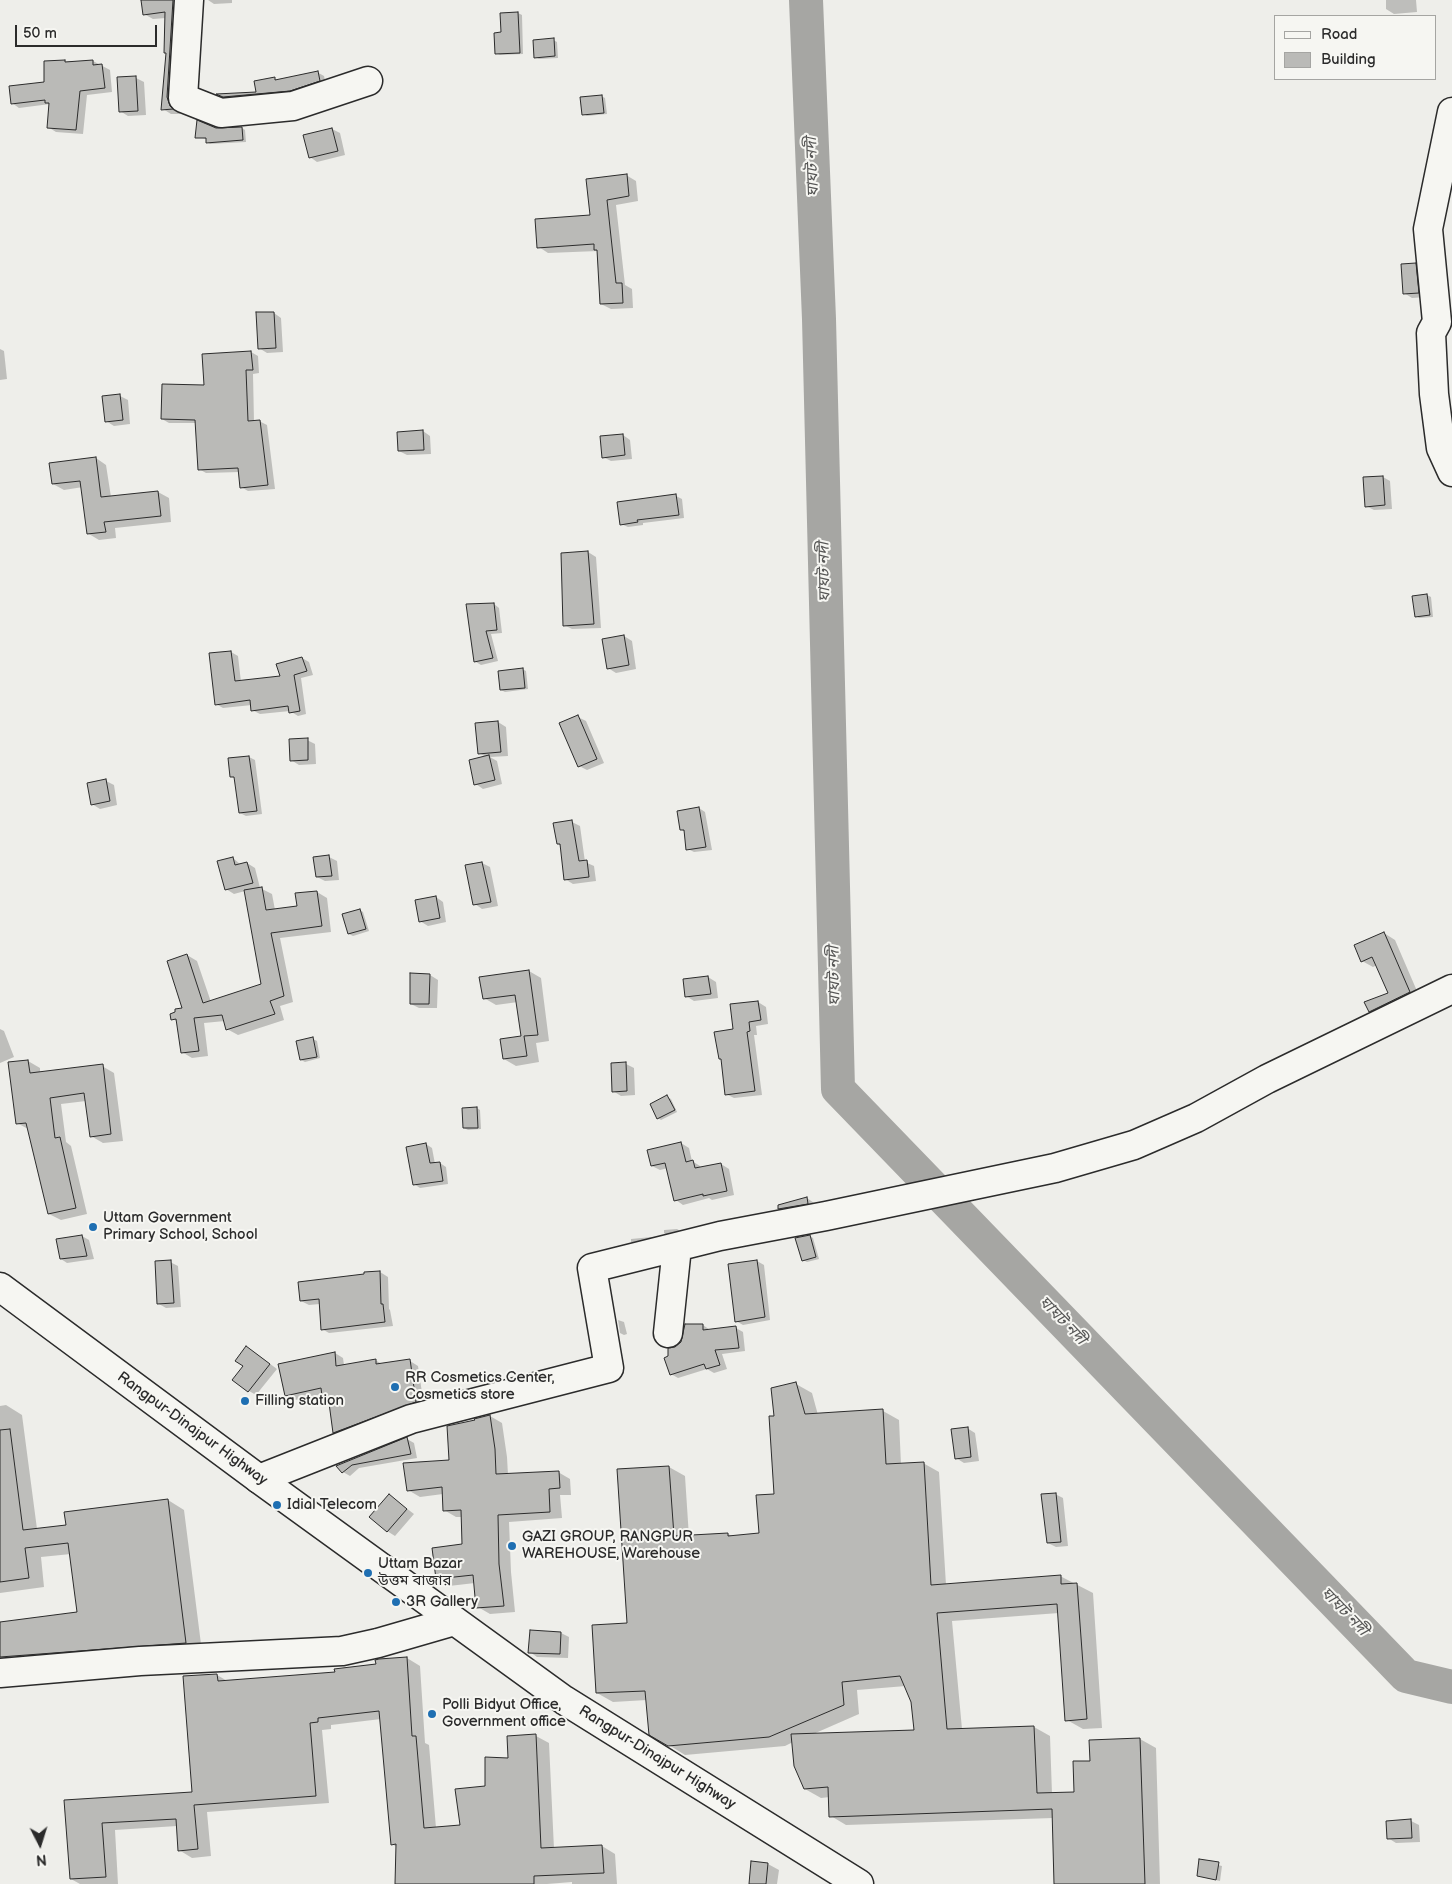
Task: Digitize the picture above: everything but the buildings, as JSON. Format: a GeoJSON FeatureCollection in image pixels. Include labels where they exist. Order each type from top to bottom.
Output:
{"type":"FeatureCollection","features":[{"type":"Feature","properties":{"kind":"main road"},"geometry":{"type":"LineString","coordinates":[[189,0],[183,98],[221,113],[293,106],[368,81]]}},
{"type":"Feature","properties":{"kind":"main road"},"geometry":{"type":"LineString","coordinates":[[1452,112],[1428,229],[1444,321],[1431,333],[1434,394],[1441,448],[1452,472]]}},
{"type":"Feature","properties":{"kind":"main road"},"geometry":{"type":"LineString","coordinates":[[259,1479],[411,1419],[609,1368],[592,1268],[720,1236],[1055,1168],[1134,1145],[1196,1118],[1267,1079],[1452,988]]}},
{"type":"Feature","properties":{"kind":"main road"},"geometry":{"type":"LineString","coordinates":[[668,1333],[677,1247]]}},
{"type":"Feature","properties":{"kind":"main road","name":"Rangpur-Dinajpur Highway"},"geometry":{"type":"LineString","coordinates":[[0,1288],[564,1700],[859,1884]]}},
{"type":"Feature","properties":{"kind":"main road"},"geometry":{"type":"LineString","coordinates":[[0,1673],[140,1661],[342,1651],[378,1643],[454,1621]]}},
{"type":"Feature","properties":{"kind":"waterway","name":"ঘাঘট নদী"},"geometry":{"type":"LineString","coordinates":[[806,0],[819,319],[838,1089],[1406,1676],[1452,1687]]}},
{"type":"Feature","properties":{"kind":"place","name":"Uttam Government Primary School, School"},"geometry":{"type":"Point","coordinates":[93,1227]}},
{"type":"Feature","properties":{"kind":"place","name":"RR Cosmetics Center, Cosmetics store"},"geometry":{"type":"Point","coordinates":[395,1387]}},
{"type":"Feature","properties":{"kind":"place","name":"Filling station"},"geometry":{"type":"Point","coordinates":[245,1401]}},
{"type":"Feature","properties":{"kind":"place","name":"Idial Telecom"},"geometry":{"type":"Point","coordinates":[277,1505]}},
{"type":"Feature","properties":{"kind":"place","name":"GAZI GROUP, RANGPUR WAREHOUSE, Warehouse"},"geometry":{"type":"Point","coordinates":[512,1546]}},
{"type":"Feature","properties":{"kind":"place","name":"Uttam Bazar উত্তম বাজার"},"geometry":{"type":"Point","coordinates":[368,1573]}},
{"type":"Feature","properties":{"kind":"place","name":"3R Gallery"},"geometry":{"type":"Point","coordinates":[396,1602]}},
{"type":"Feature","properties":{"kind":"place","name":"Polli Bidyut Office, Government office"},"geometry":{"type":"Point","coordinates":[432,1714]}}]}
